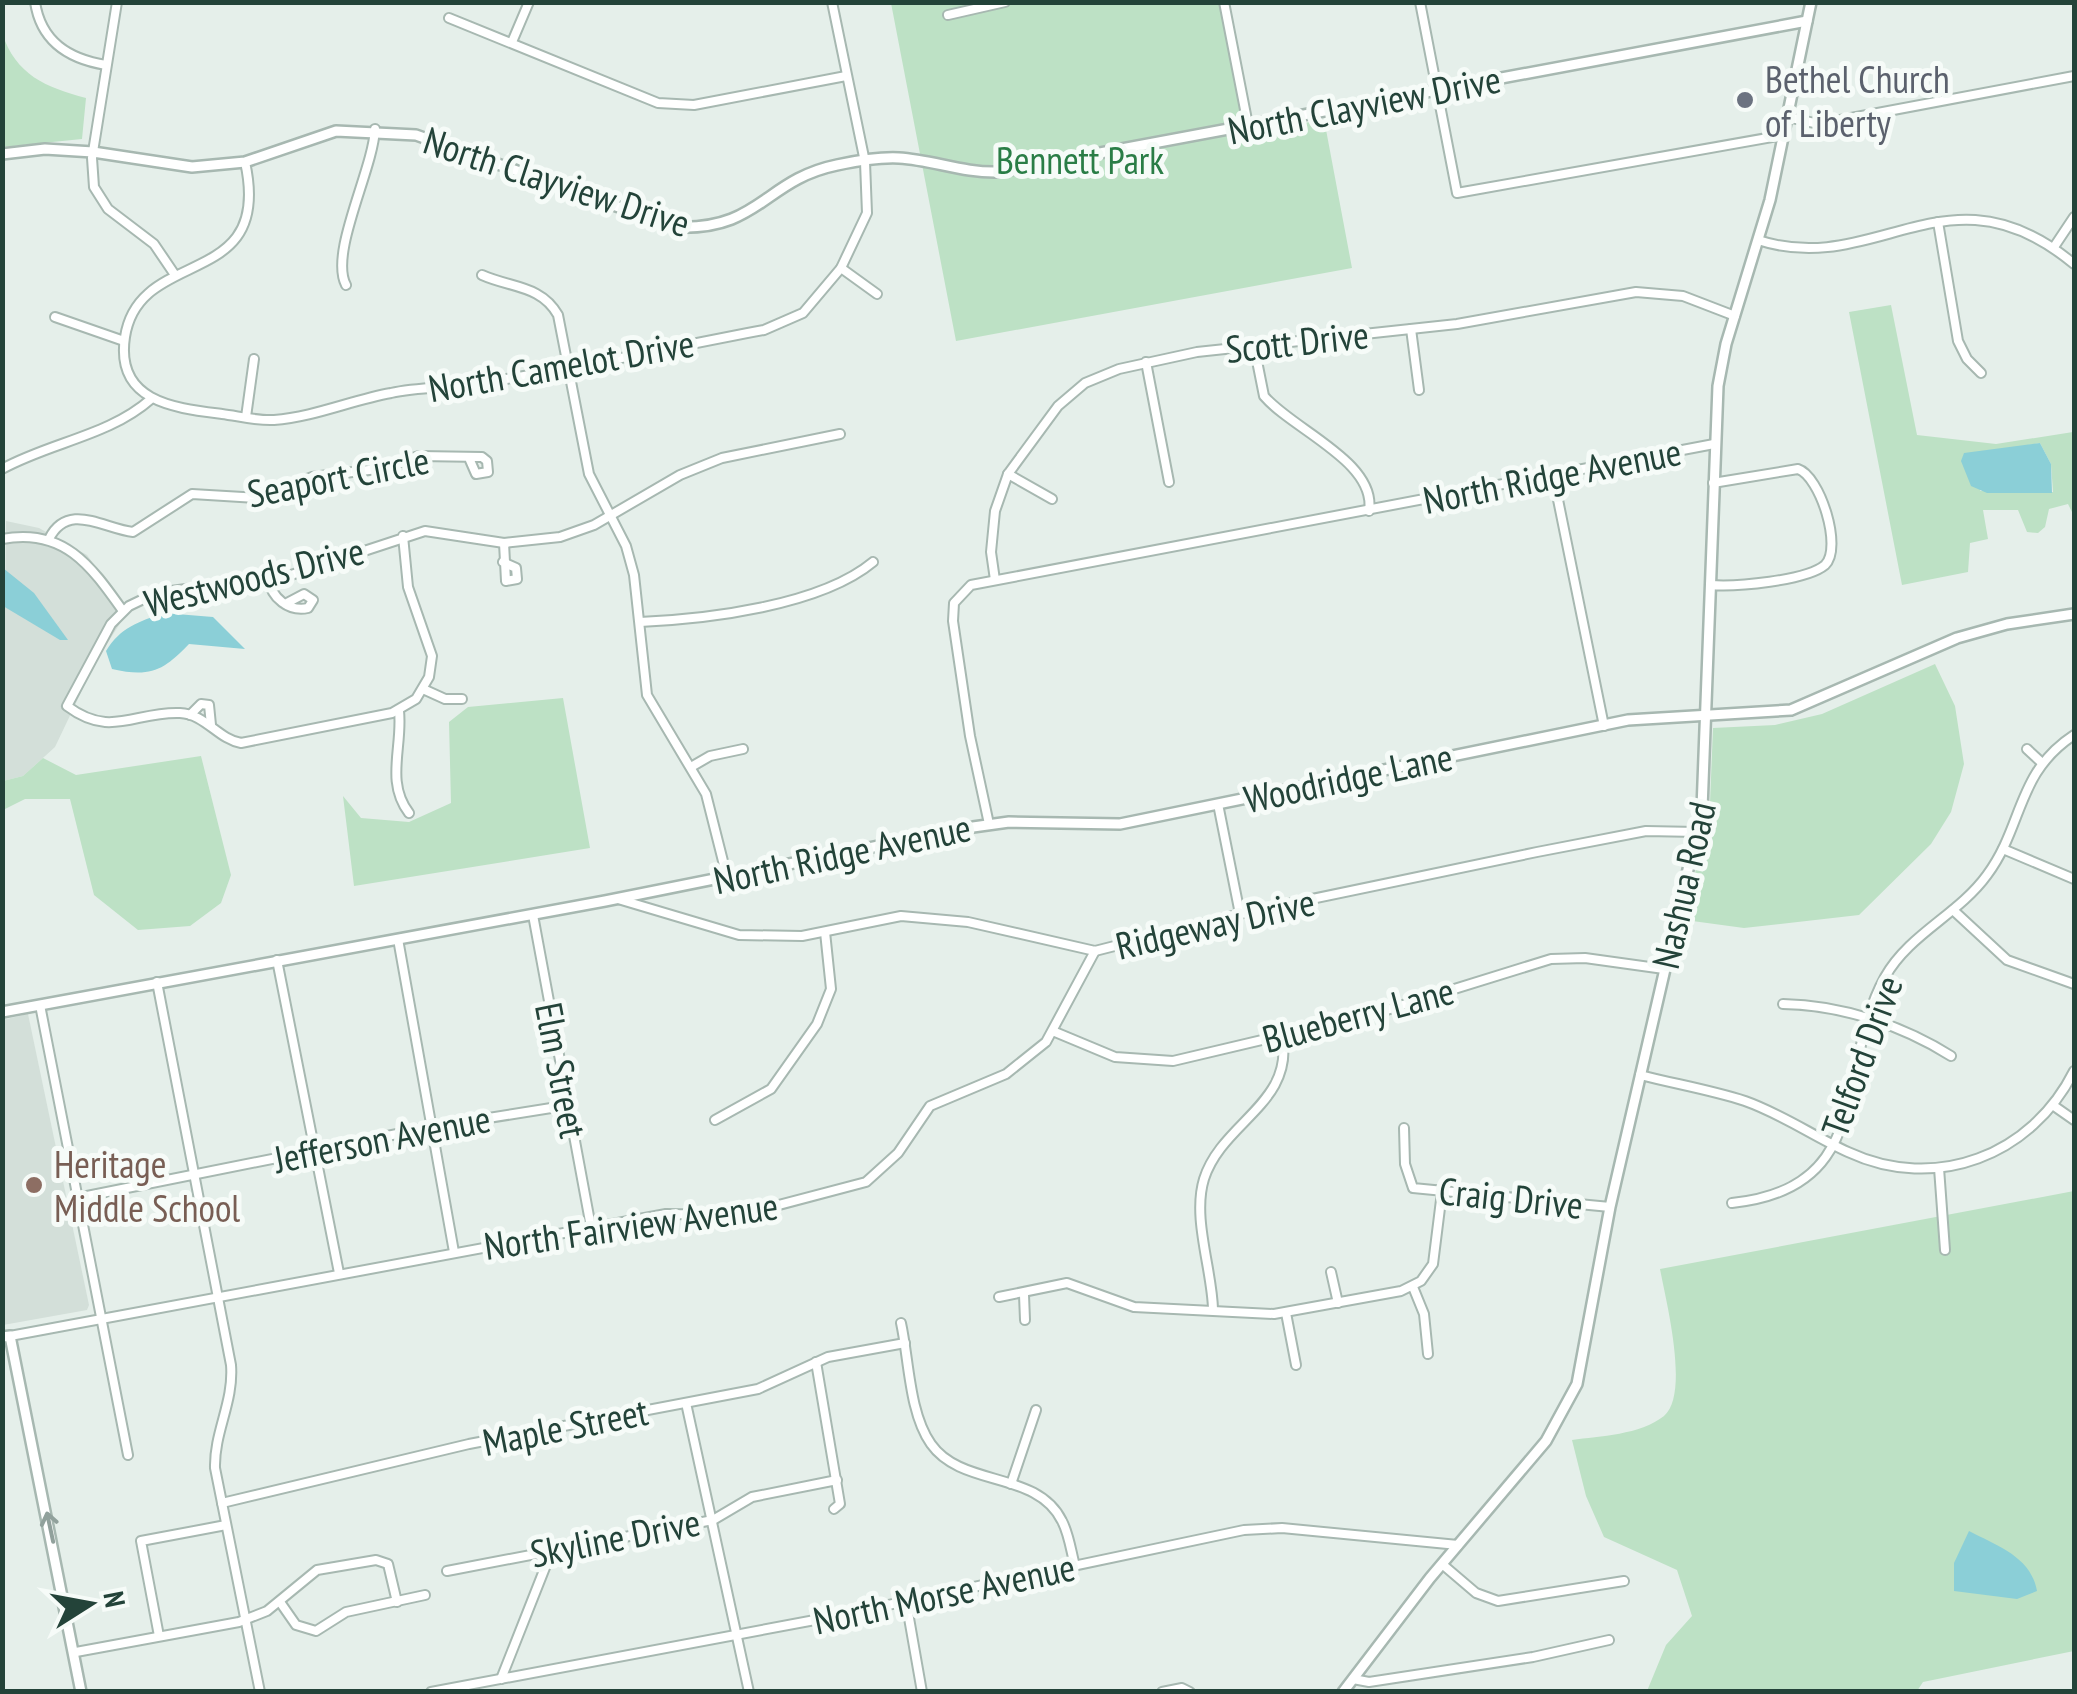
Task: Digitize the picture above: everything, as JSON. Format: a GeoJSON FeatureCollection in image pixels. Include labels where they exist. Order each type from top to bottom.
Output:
{"type":"FeatureCollection","features":[{"type":"Feature","properties":{"kind":"street"},"geometry":{"type":"LineString","coordinates":[[35,2],[46,33],[60,49],[80,60],[106,65]]}},
{"type":"Feature","properties":{"kind":"street"},"geometry":{"type":"LineString","coordinates":[[116,2],[93,152],[94,187],[99,199],[147,236],[175,275]]}},
{"type":"Feature","properties":{"kind":"street"},"geometry":{"type":"LineString","coordinates":[[512,42],[529,2]]}},
{"type":"Feature","properties":{"kind":"street","name":"North Camelot Drive"},"geometry":{"type":"LineString","coordinates":[[151,400],[174,408],[292,418],[392,392],[569,367],[781,326],[803,313],[841,268],[867,213],[865,162],[832,2]]}},
{"type":"Feature","properties":{"kind":"street"},"geometry":{"type":"LineString","coordinates":[[948,15],[1005,2]]}},
{"type":"Feature","properties":{"kind":"street"},"geometry":{"type":"LineString","coordinates":[[1224,2],[1248,125]]}},
{"type":"Feature","properties":{"kind":"street"},"geometry":{"type":"LineString","coordinates":[[1420,2],[1457,193],[1784,135]]}},
{"type":"Feature","properties":{"kind":"street","name":"Nashua Road"},"geometry":{"type":"LineString","coordinates":[[1343,1692],[1442,1564],[1546,1441],[1567,1408],[1579,1374],[1610,1207],[1706,775],[1718,386],[1784,135],[1811,2]]}},
{"type":"Feature","properties":{"kind":"street"},"geometry":{"type":"LineString","coordinates":[[449,18],[658,103],[680,106],[846,76]]}},
{"type":"Feature","properties":{"kind":"street","name":"North Clayview Drive"},"geometry":{"type":"LineString","coordinates":[[2,154],[45,149],[93,152],[192,167],[245,162],[316,136],[375,130],[416,134],[675,227],[709,228],[733,222],[805,174],[865,162],[898,158],[965,173],[998,172],[1807,22]]}},
{"type":"Feature","properties":{"kind":"street"},"geometry":{"type":"LineString","coordinates":[[1787,117],[1819,124],[2074,76]]}},
{"type":"Feature","properties":{"kind":"street"},"geometry":{"type":"LineString","coordinates":[[346,284],[340,258],[369,170],[375,130]]}},
{"type":"Feature","properties":{"kind":"street"},"geometry":{"type":"LineString","coordinates":[[2,470],[48,447],[114,425],[151,400],[131,375],[124,341],[135,310],[175,275],[224,251],[239,236],[250,203],[245,162]]}},
{"type":"Feature","properties":{"kind":"street"},"geometry":{"type":"LineString","coordinates":[[2054,247],[2074,217]]}},
{"type":"Feature","properties":{"kind":"street"},"geometry":{"type":"LineString","coordinates":[[1758,240],[1805,251],[1938,222],[1993,220],[2054,247],[2074,264]]}},
{"type":"Feature","properties":{"kind":"street"},"geometry":{"type":"LineString","coordinates":[[1938,222],[1958,341],[1981,373]]}},
{"type":"Feature","properties":{"kind":"street"},"geometry":{"type":"LineString","coordinates":[[841,268],[877,294]]}},
{"type":"Feature","properties":{"kind":"street"},"geometry":{"type":"LineString","coordinates":[[482,275],[546,298],[558,315],[589,474],[607,517],[626,546],[648,695],[663,728],[691,767],[715,822],[727,878]]}},
{"type":"Feature","properties":{"kind":"street","name":"Scott Drive"},"geometry":{"type":"LineString","coordinates":[[995,580],[991,552],[995,510],[1008,474],[1058,406],[1085,383],[1146,362],[1493,319],[1636,292],[1683,296],[1735,316]]}},
{"type":"Feature","properties":{"kind":"street"},"geometry":{"type":"LineString","coordinates":[[55,317],[124,341]]}},
{"type":"Feature","properties":{"kind":"street"},"geometry":{"type":"LineString","coordinates":[[1411,328],[1419,390]]}},
{"type":"Feature","properties":{"kind":"street"},"geometry":{"type":"LineString","coordinates":[[1254,346],[1264,396],[1358,472],[1370,491],[1369,511]]}},
{"type":"Feature","properties":{"kind":"street"},"geometry":{"type":"LineString","coordinates":[[246,417],[254,359]]}},
{"type":"Feature","properties":{"kind":"street"},"geometry":{"type":"LineString","coordinates":[[1146,362],[1168,482]]}},
{"type":"Feature","properties":{"kind":"street","name":"Westwoods Drive"},"geometry":{"type":"LineString","coordinates":[[190,714],[108,723],[80,716],[67,706],[101,638],[123,611],[171,588],[269,579],[314,568],[402,536],[436,531],[504,543],[560,538],[607,517],[680,475],[722,458],[840,434]]}},
{"type":"Feature","properties":{"kind":"street","name":"North Ridge Avenue"},"geometry":{"type":"LineString","coordinates":[[2,1012],[618,899],[988,824],[964,704],[954,610],[967,587],[1714,444]]}},
{"type":"Feature","properties":{"kind":"street","name":"Seaport Circle"},"geometry":{"type":"LineString","coordinates":[[50,539],[61,525],[84,517],[126,531],[140,530],[192,494],[258,498],[312,477],[377,470],[419,456],[469,458]]}},
{"type":"Feature","properties":{"kind":"street"},"geometry":{"type":"LineString","coordinates":[[1710,585],[1745,586],[1814,570],[1827,563],[1832,550],[1817,483],[1808,472],[1798,469],[1713,482]]}},
{"type":"Feature","properties":{"kind":"street"},"geometry":{"type":"LineString","coordinates":[[1008,474],[1052,500]]}},
{"type":"Feature","properties":{"kind":"street"},"geometry":{"type":"LineString","coordinates":[[1553,475],[1604,726]]}},
{"type":"Feature","properties":{"kind":"street"},"geometry":{"type":"LineString","coordinates":[[210,725],[209,705],[202,704],[190,714],[232,741],[247,743],[399,710],[423,689],[432,666],[431,647],[408,586],[402,536]]}},
{"type":"Feature","properties":{"kind":"street"},"geometry":{"type":"LineString","coordinates":[[2,539],[50,539]]}},
{"type":"Feature","properties":{"kind":"street","name":"Westwoods Drive"},"geometry":{"type":"LineString","coordinates":[[50,539],[89,563],[123,611]]}},
{"type":"Feature","properties":{"kind":"street"},"geometry":{"type":"LineString","coordinates":[[503,562],[504,543]]}},
{"type":"Feature","properties":{"kind":"street"},"geometry":{"type":"LineString","coordinates":[[640,622],[750,609],[856,576],[872,562]]}},
{"type":"Feature","properties":{"kind":"street"},"geometry":{"type":"LineString","coordinates":[[269,579],[272,593],[285,604]]}},
{"type":"Feature","properties":{"kind":"street"},"geometry":{"type":"LineString","coordinates":[[1707,713],[1769,714],[1805,706],[1957,638],[2006,624],[2074,614]]}},
{"type":"Feature","properties":{"kind":"street"},"geometry":{"type":"LineString","coordinates":[[423,689],[445,699],[462,699]]}},
{"type":"Feature","properties":{"kind":"street"},"geometry":{"type":"LineString","coordinates":[[399,710],[401,749],[395,784],[408,813]]}},
{"type":"Feature","properties":{"kind":"street","name":"Woodridge Lane"},"geometry":{"type":"LineString","coordinates":[[988,824],[1095,826],[1655,716],[1707,713]]}},
{"type":"Feature","properties":{"kind":"street","name":"Telford Drive"},"geometry":{"type":"LineString","coordinates":[[1732,1203],[1772,1199],[1814,1172],[1832,1143],[1850,1100],[1869,1019],[1894,963],[1978,886],[2003,849],[2022,794],[2042,763],[2074,735]]}},
{"type":"Feature","properties":{"kind":"street"},"geometry":{"type":"LineString","coordinates":[[2027,748],[2042,763]]}},
{"type":"Feature","properties":{"kind":"street"},"geometry":{"type":"LineString","coordinates":[[691,767],[710,756],[743,749]]}},
{"type":"Feature","properties":{"kind":"street"},"geometry":{"type":"LineString","coordinates":[[1218,804],[1240,914]]}},
{"type":"Feature","properties":{"kind":"street","name":"Ridgeway Drive"},"geometry":{"type":"LineString","coordinates":[[618,899],[739,936],[780,938],[879,918],[926,917],[1095,951],[1240,914],[1646,832],[1696,832]]}},
{"type":"Feature","properties":{"kind":"street"},"geometry":{"type":"LineString","coordinates":[[2003,849],[2074,880]]}},
{"type":"Feature","properties":{"kind":"street"},"geometry":{"type":"LineString","coordinates":[[1953,910],[2007,960],[2074,984]]}},
{"type":"Feature","properties":{"kind":"street","name":"Elm Street"},"geometry":{"type":"LineString","coordinates":[[533,914],[590,1226]]}},
{"type":"Feature","properties":{"kind":"street"},"geometry":{"type":"LineString","coordinates":[[715,1120],[772,1089],[817,1024],[831,989],[824,932]]}},
{"type":"Feature","properties":{"kind":"street"},"geometry":{"type":"LineString","coordinates":[[398,938],[454,1252]]}},
{"type":"Feature","properties":{"kind":"street","name":"North Fairview Avenue"},"geometry":{"type":"LineString","coordinates":[[6,1336],[590,1226],[674,1213],[726,1215],[760,1210],[859,1186],[898,1153],[930,1106],[1006,1074],[1054,1032],[1095,951]]}},
{"type":"Feature","properties":{"kind":"street","name":"Blueberry Lane"},"geometry":{"type":"LineString","coordinates":[[1054,1032],[1102,1054],[1154,1062],[1193,1058],[1378,1013],[1551,959],[1585,958],[1664,970]]}},
{"type":"Feature","properties":{"kind":"street"},"geometry":{"type":"LineString","coordinates":[[277,960],[339,1273]]}},
{"type":"Feature","properties":{"kind":"street"},"geometry":{"type":"LineString","coordinates":[[157,982],[220,1293],[232,1375],[231,1393],[216,1435],[214,1468],[260,1692]]}},
{"type":"Feature","properties":{"kind":"street"},"geometry":{"type":"LineString","coordinates":[[1783,1004],[1833,1009],[1869,1019],[1923,1040],[1951,1056]]}},
{"type":"Feature","properties":{"kind":"street"},"geometry":{"type":"LineString","coordinates":[[40,1005],[128,1455]]}},
{"type":"Feature","properties":{"kind":"street"},"geometry":{"type":"LineString","coordinates":[[1213,1310],[1202,1187],[1214,1158],[1282,1077],[1286,1063],[1282,1036]]}},
{"type":"Feature","properties":{"kind":"street"},"geometry":{"type":"LineString","coordinates":[[1640,1076],[1744,1101],[1888,1165],[1939,1168],[1974,1162],[2006,1148],[2054,1106],[2074,1071]]}},
{"type":"Feature","properties":{"kind":"street","name":"Jefferson Avenue"},"geometry":{"type":"LineString","coordinates":[[77,1198],[432,1127],[570,1105]]}},
{"type":"Feature","properties":{"kind":"street"},"geometry":{"type":"LineString","coordinates":[[2054,1106],[2074,1120]]}},
{"type":"Feature","properties":{"kind":"street","name":"Craig Drive"},"geometry":{"type":"LineString","coordinates":[[1404,1128],[1405,1164],[1413,1188],[1610,1207]]}},
{"type":"Feature","properties":{"kind":"street"},"geometry":{"type":"LineString","coordinates":[[1939,1168],[1945,1250]]}},
{"type":"Feature","properties":{"kind":"street"},"geometry":{"type":"LineString","coordinates":[[999,1297],[1024,1295],[1067,1283],[1134,1307],[1286,1313],[1413,1287],[1428,1273],[1436,1256],[1442,1192]]}},
{"type":"Feature","properties":{"kind":"street"},"geometry":{"type":"LineString","coordinates":[[1330,1272],[1338,1303]]}},
{"type":"Feature","properties":{"kind":"street"},"geometry":{"type":"LineString","coordinates":[[1413,1287],[1424,1314],[1428,1354]]}},
{"type":"Feature","properties":{"kind":"street"},"geometry":{"type":"LineString","coordinates":[[1024,1295],[1024,1320]]}},
{"type":"Feature","properties":{"kind":"street"},"geometry":{"type":"LineString","coordinates":[[1286,1313],[1296,1365]]}},
{"type":"Feature","properties":{"kind":"street"},"geometry":{"type":"LineString","coordinates":[[902,1322],[920,1418],[930,1443],[962,1468],[1042,1496],[1058,1514],[1075,1566]]}},
{"type":"Feature","properties":{"kind":"street"},"geometry":{"type":"LineString","coordinates":[[6,1336],[76,1652],[81,1692]]}},
{"type":"Feature","properties":{"kind":"street","name":"Maple Street"},"geometry":{"type":"LineString","coordinates":[[222,1503],[469,1444],[758,1389],[816,1362],[905,1343]]}},
{"type":"Feature","properties":{"kind":"street"},"geometry":{"type":"LineString","coordinates":[[816,1362],[840,1504],[834,1509]]}},
{"type":"Feature","properties":{"kind":"street"},"geometry":{"type":"LineString","coordinates":[[686,1403],[749,1692]]}},
{"type":"Feature","properties":{"kind":"street"},"geometry":{"type":"LineString","coordinates":[[1011,1484],[1036,1410]]}},
{"type":"Feature","properties":{"kind":"street","name":"Skyline Drive"},"geometry":{"type":"LineString","coordinates":[[446,1570],[714,1520],[752,1497],[837,1480]]}},
{"type":"Feature","properties":{"kind":"street"},"geometry":{"type":"LineString","coordinates":[[158,1636],[141,1540],[226,1525]]}},
{"type":"Feature","properties":{"kind":"street","name":"North Morse Avenue"},"geometry":{"type":"LineString","coordinates":[[431,1692],[1263,1528],[1458,1545]]}},
{"type":"Feature","properties":{"kind":"street"},"geometry":{"type":"LineString","coordinates":[[502,1679],[552,1550]]}},
{"type":"Feature","properties":{"kind":"street"},"geometry":{"type":"LineString","coordinates":[[76,1652],[246,1620],[280,1602],[317,1570],[376,1560],[388,1564],[397,1602]]}},
{"type":"Feature","properties":{"kind":"street"},"geometry":{"type":"LineString","coordinates":[[1442,1564],[1476,1593],[1498,1601],[1624,1580]]}},
{"type":"Feature","properties":{"kind":"street"},"geometry":{"type":"LineString","coordinates":[[280,1602],[296,1625],[316,1631],[346,1612],[424,1595]]}},
{"type":"Feature","properties":{"kind":"street"},"geometry":{"type":"LineString","coordinates":[[906,1601],[922,1692]]}},
{"type":"Feature","properties":{"kind":"street"},"geometry":{"type":"LineString","coordinates":[[1353,1679],[1370,1682],[1533,1657],[1609,1640]]}},
{"type":"Feature","properties":{"kind":"street"},"geometry":{"type":"LineString","coordinates":[[1162,1692],[1189,1690]]}},
{"type":"Feature","properties":{"kind":"shaded area"},"geometry":{"type":"Polygon","coordinates":[[[6,521],[39,528],[87,555],[128,611],[96,661],[55,747],[23,776],[3,781],[6,521]]]}},
{"type":"Feature","properties":{"kind":"shaded area","name":"Heritage Middle School"},"geometry":{"type":"Polygon","coordinates":[[[28,1014],[89,1305],[87,1310],[3,1325],[2,1020],[28,1014]]]}},
{"type":"Feature","properties":{"kind":"green space","name":"Bennett Park"},"geometry":{"type":"Polygon","coordinates":[[[891,3],[1229,3],[1252,134],[1324,119],[1352,268],[956,341],[891,3]]]}},
{"type":"Feature","properties":{"kind":"green space"},"geometry":{"type":"Polygon","coordinates":[[[2,33],[15,59],[34,77],[86,98],[82,139],[3,147],[2,33]]]}},
{"type":"Feature","properties":{"kind":"green space"},"geometry":{"type":"Polygon","coordinates":[[[1891,305],[1917,435],[1996,444],[2073,432],[2074,516],[2068,504],[2049,509],[2045,527],[2038,533],[2027,532],[2018,510],[1983,510],[1988,539],[1970,543],[1968,572],[1902,585],[1849,312],[1891,305]],[[2040,443],[2000,450],[1980,491],[2053,492],[2051,464],[2040,443]]]}},
{"type":"Feature","properties":{"kind":"green space"},"geometry":{"type":"Polygon","coordinates":[[[1935,664],[1955,706],[1964,764],[1951,812],[1931,844],[1859,915],[1744,928],[1685,920],[1710,803],[1713,728],[1775,725],[1822,714],[1935,664]]]}},
{"type":"Feature","properties":{"kind":"green space"},"geometry":{"type":"Polygon","coordinates":[[[563,698],[590,848],[354,886],[343,796],[361,818],[409,822],[451,803],[449,722],[468,707],[563,698]]]}},
{"type":"Feature","properties":{"kind":"green space"},"geometry":{"type":"Polygon","coordinates":[[[201,756],[231,875],[221,903],[190,926],[138,930],[94,895],[70,799],[25,799],[3,810],[3,781],[23,776],[43,758],[76,775],[201,756]]]}},
{"type":"Feature","properties":{"kind":"green space"},"geometry":{"type":"Polygon","coordinates":[[[2074,1191],[2074,1651],[1923,1682],[1917,1691],[1647,1691],[1666,1645],[1692,1616],[1677,1570],[1604,1537],[1586,1496],[1572,1440],[1643,1427],[1664,1416],[1672,1405],[1676,1368],[1660,1269],[2074,1191]]]}},
{"type":"Feature","properties":{"kind":"water"},"geometry":{"type":"Polygon","coordinates":[[[2040,443],[2051,464],[2052,493],[1987,493],[1971,486],[1961,461],[1964,453],[2040,443]]]}},
{"type":"Feature","properties":{"kind":"water"},"geometry":{"type":"Polygon","coordinates":[[[3,568],[34,593],[68,640],[60,640],[3,606],[3,568]]]}},
{"type":"Feature","properties":{"kind":"water"},"geometry":{"type":"Polygon","coordinates":[[[164,613],[213,617],[245,649],[189,644],[156,670],[137,673],[112,669],[106,651],[118,636],[164,613]]]}},
{"type":"Feature","properties":{"kind":"water"},"geometry":{"type":"Polygon","coordinates":[[[1969,1531],[2020,1561],[2034,1579],[2037,1591],[2017,1599],[1954,1591],[1954,1563],[1969,1531]]]}},
{"type":"Feature","properties":{"kind":"place","name":"Bethel Church of Liberty"},"geometry":{"type":"Point","coordinates":[1745,100]}},
{"type":"Feature","properties":{"kind":"place","name":"Heritage Middle School"},"geometry":{"type":"Point","coordinates":[34,1185]}}]}
